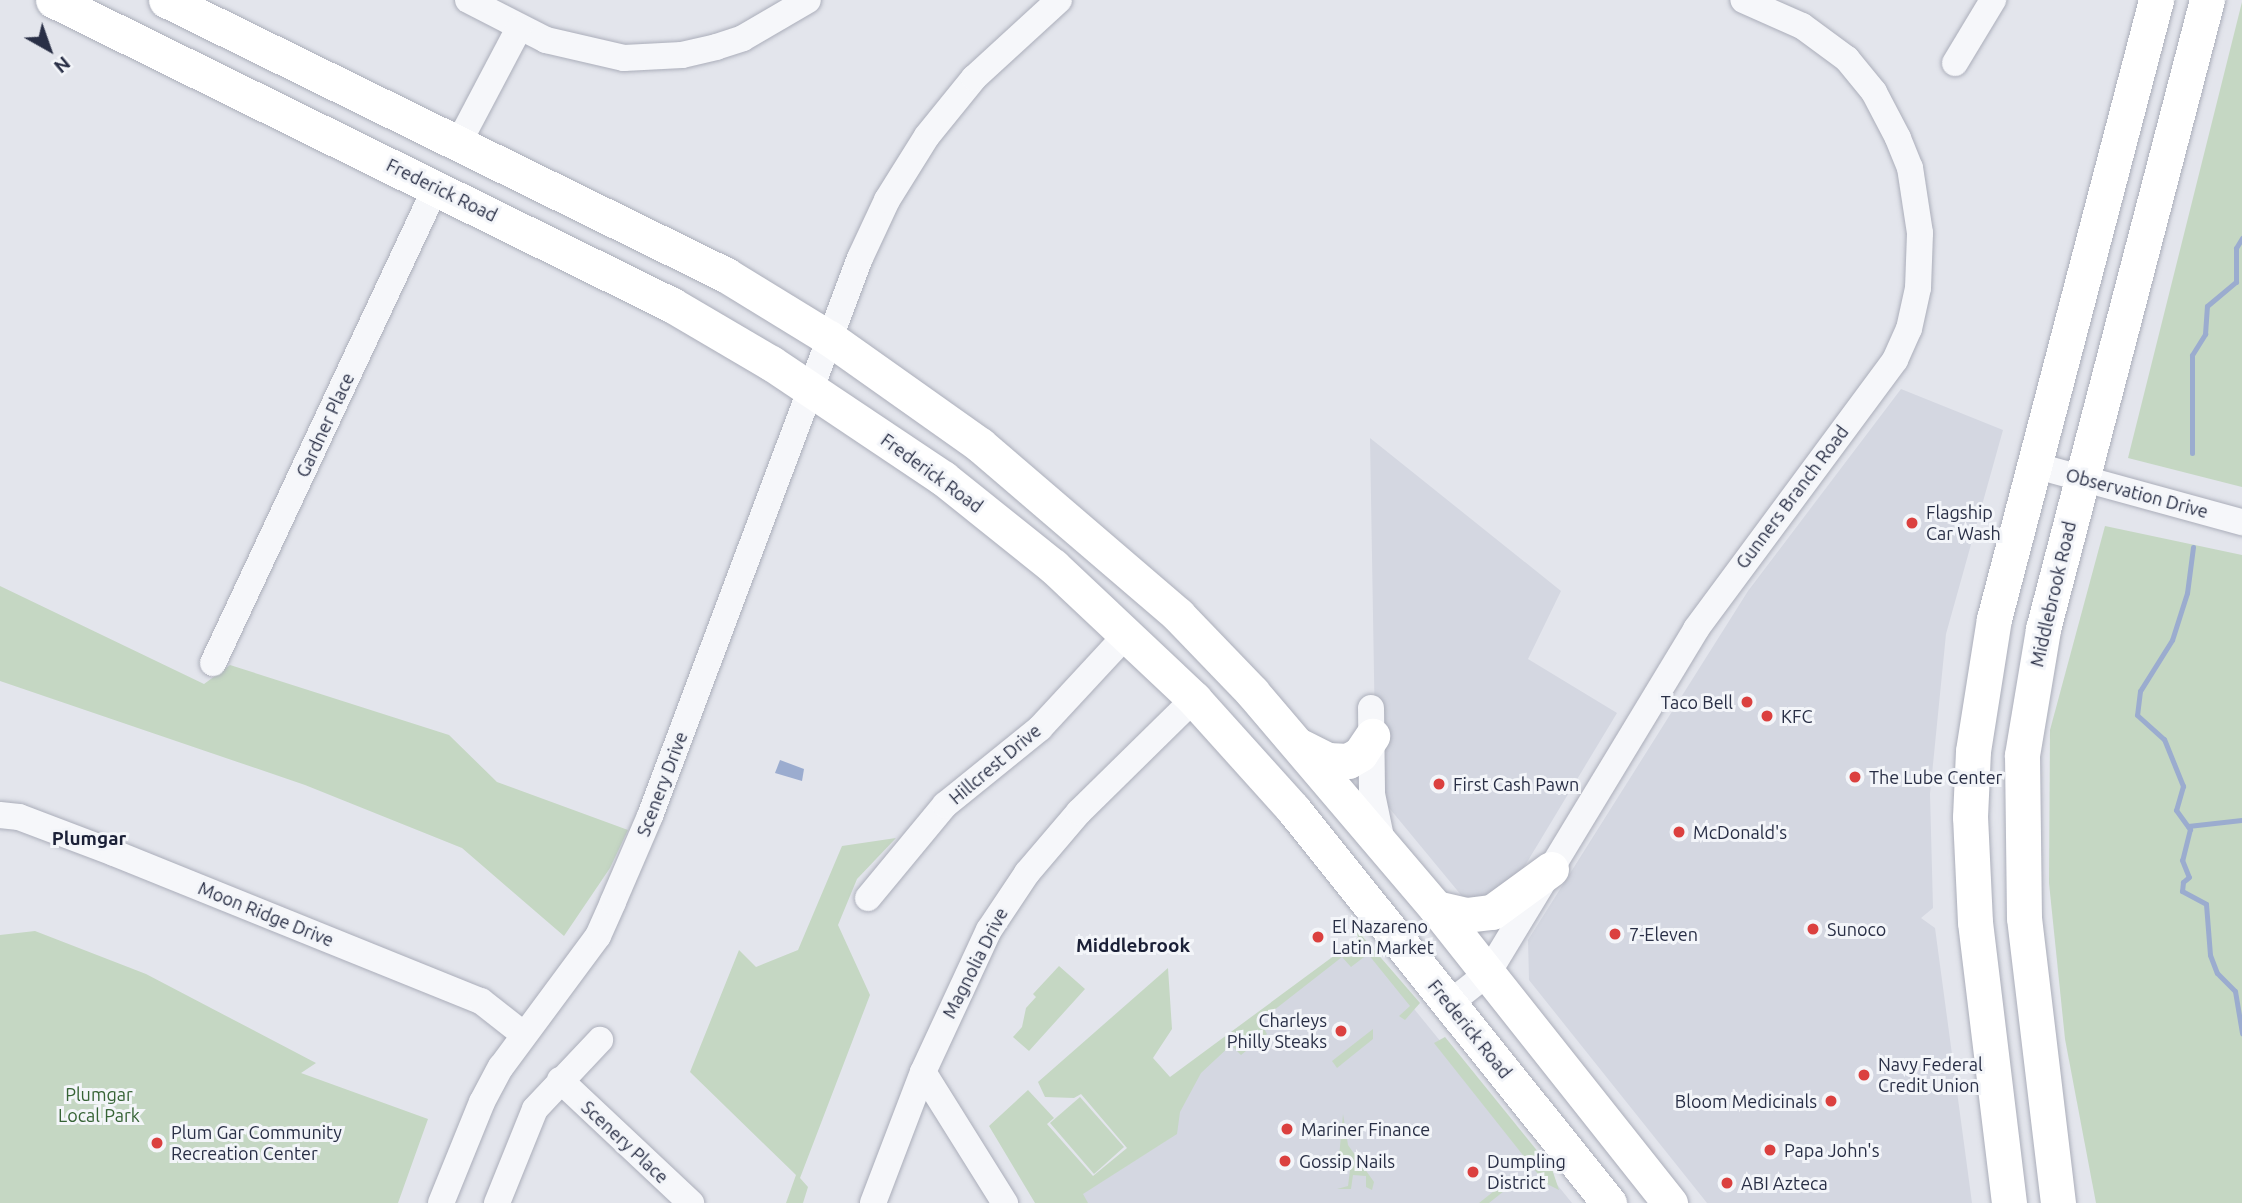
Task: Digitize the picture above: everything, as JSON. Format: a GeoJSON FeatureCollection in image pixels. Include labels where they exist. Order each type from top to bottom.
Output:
{"type":"FeatureCollection","features":[{"type":"Feature","properties":{"kind":"main road","name":"Frederick Road"},"geometry":{"type":"LineString","coordinates":[[53,0],[672,305],[811,389],[943,478],[1053,566],[1194,699],[1293,809],[1609,1203]]}},
{"type":"Feature","properties":{"kind":"main road"},"geometry":{"type":"LineString","coordinates":[[166,0],[690,256],[829,338],[971,438],[1052,503],[1207,643],[1301,746],[1436,908],[1670,1203]]}},
{"type":"Feature","properties":{"kind":"main road"},"geometry":{"type":"LineString","coordinates":[[2009,1203],[1975,922],[1970,817],[1973,751],[1994,619],[2156,0]]}},
{"type":"Feature","properties":{"kind":"main road","name":"Middlebrook Road"},"geometry":{"type":"LineString","coordinates":[[2059,1203],[2024,918],[2020,817],[2022,755],[2043,629],[2080,478],[2207,0]]}},
{"type":"Feature","properties":{"kind":"main road"},"geometry":{"type":"LineString","coordinates":[[1301,746],[1342,761],[1360,754],[1371,722]]}},
{"type":"Feature","properties":{"kind":"main road"},"geometry":{"type":"LineString","coordinates":[[1436,908],[1466,915],[1492,912],[1551,869]]}},
{"type":"Feature","properties":{"kind":"street"},"geometry":{"type":"LineString","coordinates":[[468,0],[546,40],[624,58],[682,55],[743,38],[808,0]]}},
{"type":"Feature","properties":{"kind":"street"},"geometry":{"type":"LineString","coordinates":[[829,338],[887,201],[927,136],[974,78],[1059,0]]}},
{"type":"Feature","properties":{"kind":"street","name":"Gunners Branch Road"},"geometry":{"type":"LineString","coordinates":[[1450,1003],[1488,973],[1696,629],[1895,360],[1909,329],[1918,288],[1920,233],[1910,169],[1898,138],[1874,92],[1847,59],[1779,7],[1744,0]]}},
{"type":"Feature","properties":{"kind":"street"},"geometry":{"type":"LineString","coordinates":[[1955,62],[1993,0]]}},
{"type":"Feature","properties":{"kind":"street"},"geometry":{"type":"LineString","coordinates":[[459,142],[519,28]]}},
{"type":"Feature","properties":{"kind":"street","name":"Gardner Place"},"geometry":{"type":"LineString","coordinates":[[213,663],[436,187]]}},
{"type":"Feature","properties":{"kind":"street","name":"Scenery Drive"},"geometry":{"type":"LineString","coordinates":[[441,1203],[482,1102],[523,1034],[598,936],[829,338]]}},
{"type":"Feature","properties":{"kind":"street","name":"Observation Drive"},"geometry":{"type":"LineString","coordinates":[[2033,466],[2242,522]]}},
{"type":"Feature","properties":{"kind":"street","name":"Hillcrest Drive"},"geometry":{"type":"LineString","coordinates":[[867,898],[945,805],[1040,727],[1127,634]]}},
{"type":"Feature","properties":{"kind":"street","name":"Magnolia Drive"},"geometry":{"type":"LineString","coordinates":[[873,1203],[923,1072],[989,930],[1027,873],[1088,803],[1194,699]]}},
{"type":"Feature","properties":{"kind":"street"},"geometry":{"type":"LineString","coordinates":[[1371,722],[1372,794],[1383,844]]}},
{"type":"Feature","properties":{"kind":"street","name":"Moon Ridge Drive"},"geometry":{"type":"LineString","coordinates":[[0,815],[19,817],[114,853],[481,1002],[523,1034]]}},
{"type":"Feature","properties":{"kind":"street"},"geometry":{"type":"LineString","coordinates":[[497,1203],[531,1115],[560,1080],[600,1040]]}},
{"type":"Feature","properties":{"kind":"street"},"geometry":{"type":"LineString","coordinates":[[923,1072],[1005,1203]]}},
{"type":"Feature","properties":{"kind":"street","name":"Scenery Place"},"geometry":{"type":"LineString","coordinates":[[560,1080],[691,1203]]}},
{"type":"Feature","properties":{"kind":"shaded area"},"geometry":{"type":"Polygon","coordinates":[[[1901,389],[2003,430],[1946,634],[1930,794],[1933,908],[1921,918],[1935,928],[1972,1203],[1707,1203],[1529,980],[1528,940],[1748,591],[1901,389]]]}},
{"type":"Feature","properties":{"kind":"shaded area"},"geometry":{"type":"Polygon","coordinates":[[[1370,438],[1561,591],[1528,659],[1617,713],[1509,892],[1466,901],[1376,792],[1370,438]]]}},
{"type":"Feature","properties":{"kind":"shaded area"},"geometry":{"type":"Polygon","coordinates":[[[1358,940],[1572,1203],[1068,1203],[1170,1138],[1168,1095],[1358,940]]]}},
{"type":"Feature","properties":{"kind":"green space"},"geometry":{"type":"Polygon","coordinates":[[[2242,2],[2242,487],[2128,458],[2242,2]]]}},
{"type":"Feature","properties":{"kind":"green space"},"geometry":{"type":"Polygon","coordinates":[[[2105,526],[2242,555],[2242,1203],[2096,1203],[2065,1039],[2049,883],[2050,730],[2105,526]]]}},
{"type":"Feature","properties":{"kind":"green space"},"geometry":{"type":"Polygon","coordinates":[[[0,586],[204,684],[230,665],[449,735],[497,782],[628,830],[610,868],[564,936],[462,848],[305,785],[0,681],[0,586]]]}},
{"type":"Feature","properties":{"kind":"green space"},"geometry":{"type":"Polygon","coordinates":[[[896,838],[857,879],[838,925],[870,995],[800,1178],[808,1187],[803,1203],[786,1203],[796,1175],[690,1072],[739,950],[756,967],[798,950],[842,846],[896,838]]]}},
{"type":"Feature","properties":{"kind":"green space"},"geometry":{"type":"Polygon","coordinates":[[[1356,929],[1420,1003],[1405,1020],[1399,1016],[1410,1006],[1368,954],[1351,967],[1342,957],[1260,1021],[1267,1034],[1241,1055],[1231,1045],[1201,1073],[1180,1112],[1177,1134],[1083,1194],[1088,1203],[1035,1203],[989,1126],[1028,1090],[1054,1118],[1047,1124],[1093,1176],[1127,1148],[1081,1094],[1074,1098],[1045,1097],[1038,1082],[1168,968],[1172,1029],[1153,1058],[1170,1077],[1350,944],[1358,937],[1356,929]]]}},
{"type":"Feature","properties":{"kind":"green space","name":"Plumgar Local Park"},"geometry":{"type":"Polygon","coordinates":[[[35,931],[146,974],[316,1063],[301,1073],[428,1119],[398,1203],[0,1203],[0,935],[35,931]]]}},
{"type":"Feature","properties":{"kind":"green space"},"geometry":{"type":"Polygon","coordinates":[[[1059,966],[1085,989],[1029,1051],[1013,1037],[1022,1027],[1026,1008],[1036,997],[1033,994],[1059,966]]]}},
{"type":"Feature","properties":{"kind":"green space"},"geometry":{"type":"Polygon","coordinates":[[[1373,1029],[1373,1039],[1337,1068],[1332,1061],[1373,1029]]]}},
{"type":"Feature","properties":{"kind":"green space"},"geometry":{"type":"Polygon","coordinates":[[[1445,1037],[1552,1169],[1559,1190],[1545,1183],[1434,1043],[1445,1037]]]}},
{"type":"Feature","properties":{"kind":"green space"},"geometry":{"type":"Polygon","coordinates":[[[1080,1097],[1124,1147],[1094,1174],[1050,1123],[1080,1097]]]}},
{"type":"Feature","properties":{"kind":"green space"},"geometry":{"type":"Polygon","coordinates":[[[1343,1114],[1348,1145],[1374,1182],[1372,1190],[1366,1187],[1366,1176],[1353,1175],[1351,1189],[1337,1189],[1348,1186],[1351,1162],[1339,1157],[1343,1114]]]}},
{"type":"Feature","properties":{"kind":"green space"},"geometry":{"type":"Polygon","coordinates":[[[1513,1176],[1528,1192],[1514,1183],[1489,1203],[1479,1203],[1513,1176]]]}},
{"type":"Feature","properties":{"kind":"water"},"geometry":{"type":"Polygon","coordinates":[[[780,760],[804,769],[802,781],[775,773],[780,760]]]}},
{"type":"Feature","properties":{"kind":"waterway"},"geometry":{"type":"LineString","coordinates":[[2192,453],[2192,355],[2205,334],[2207,306],[2236,282],[2236,248],[2242,238]]}},
{"type":"Feature","properties":{"kind":"waterway"},"geometry":{"type":"LineString","coordinates":[[2193,547],[2187,593],[2172,640],[2140,691],[2137,715],[2164,739],[2183,786],[2176,810],[2190,829],[2182,860],[2189,877],[2183,882],[2182,891],[2206,904],[2210,955],[2217,973],[2235,991],[2242,1033]]}},
{"type":"Feature","properties":{"kind":"waterway"},"geometry":{"type":"LineString","coordinates":[[2188,826],[2242,820]]}},
{"type":"Feature","properties":{"kind":"place","name":"Flagship Car Wash"},"geometry":{"type":"Point","coordinates":[1912,523]}},
{"type":"Feature","properties":{"kind":"place","name":"Taco Bell"},"geometry":{"type":"Point","coordinates":[1747,702]}},
{"type":"Feature","properties":{"kind":"place","name":"KFC"},"geometry":{"type":"Point","coordinates":[1767,716]}},
{"type":"Feature","properties":{"kind":"place","name":"The Lube Center"},"geometry":{"type":"Point","coordinates":[1855,777]}},
{"type":"Feature","properties":{"kind":"place","name":"First Cash Pawn"},"geometry":{"type":"Point","coordinates":[1439,784]}},
{"type":"Feature","properties":{"kind":"place","name":"McDonald's"},"geometry":{"type":"Point","coordinates":[1679,832]}},
{"type":"Feature","properties":{"kind":"place","name":"Sunoco"},"geometry":{"type":"Point","coordinates":[1813,929]}},
{"type":"Feature","properties":{"kind":"place","name":"7-Eleven"},"geometry":{"type":"Point","coordinates":[1615,934]}},
{"type":"Feature","properties":{"kind":"place","name":"El Nazareno Latin Market"},"geometry":{"type":"Point","coordinates":[1318,937]}},
{"type":"Feature","properties":{"kind":"place","name":"Charleys Philly Steaks"},"geometry":{"type":"Point","coordinates":[1341,1031]}},
{"type":"Feature","properties":{"kind":"place","name":"Navy Federal Credit Union"},"geometry":{"type":"Point","coordinates":[1864,1075]}},
{"type":"Feature","properties":{"kind":"place","name":"Bloom Medicinals"},"geometry":{"type":"Point","coordinates":[1831,1101]}},
{"type":"Feature","properties":{"kind":"place","name":"Mariner Finance"},"geometry":{"type":"Point","coordinates":[1287,1129]}},
{"type":"Feature","properties":{"kind":"place","name":"Plum Gar Community Recreation Center"},"geometry":{"type":"Point","coordinates":[157,1143]}},
{"type":"Feature","properties":{"kind":"place","name":"Papa John's"},"geometry":{"type":"Point","coordinates":[1770,1150]}},
{"type":"Feature","properties":{"kind":"place","name":"Gossip Nails"},"geometry":{"type":"Point","coordinates":[1285,1161]}},
{"type":"Feature","properties":{"kind":"place","name":"Dumpling District"},"geometry":{"type":"Point","coordinates":[1473,1172]}},
{"type":"Feature","properties":{"kind":"place","name":"ABI Azteca"},"geometry":{"type":"Point","coordinates":[1727,1183]}},
{"type":"Feature","properties":{"kind":"district","name":"Plumgar"},"geometry":{"type":"Point","coordinates":[89,839]}},
{"type":"Feature","properties":{"kind":"district","name":"Middlebrook"},"geometry":{"type":"Point","coordinates":[1133,946]}}]}
